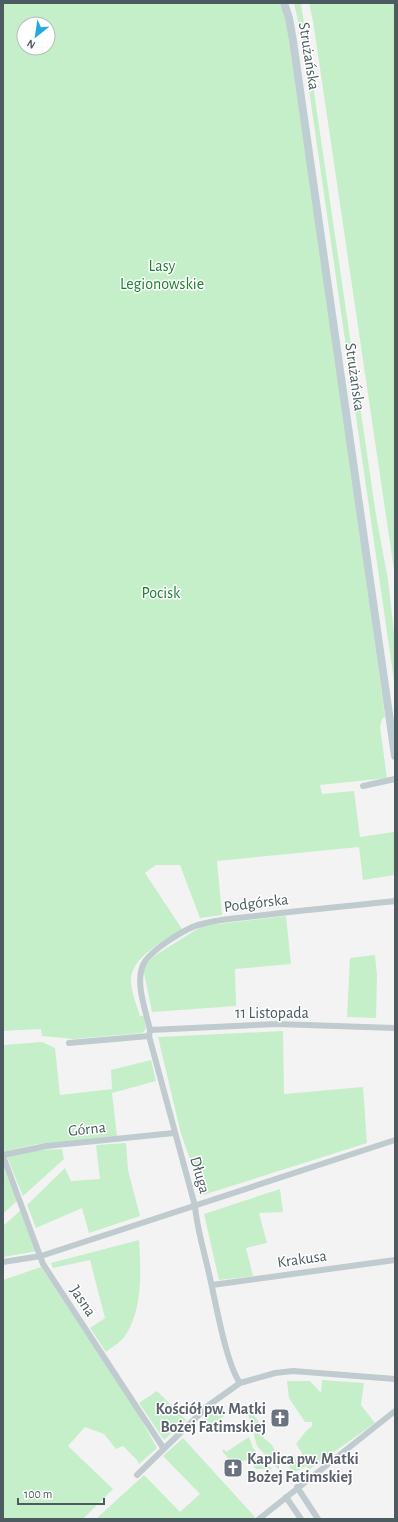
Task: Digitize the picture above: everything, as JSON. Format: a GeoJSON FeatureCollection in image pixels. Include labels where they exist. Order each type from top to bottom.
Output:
{"type":"FeatureCollection","features":[{"type":"Feature","properties":{"kind":"main road","name":"Strużańska"},"geometry":{"type":"LineString","coordinates":[[284,3],[289,18],[293,41],[392,720],[395,756]]}},
{"type":"Feature","properties":{"kind":"street"},"geometry":{"type":"LineString","coordinates":[[363,786],[395,780]]}},
{"type":"Feature","properties":{"kind":"street","name":"Podgórska"},"geometry":{"type":"LineString","coordinates":[[140,973],[143,963],[165,943],[200,924],[281,913],[395,901]]}},
{"type":"Feature","properties":{"kind":"street","name":"Długa"},"geometry":{"type":"LineString","coordinates":[[140,973],[140,982],[150,1033],[174,1133],[195,1206],[198,1230],[232,1366],[240,1383]]}},
{"type":"Feature","properties":{"kind":"street","name":"11 Listopada"},"geometry":{"type":"LineString","coordinates":[[69,1043],[150,1033],[277,1024],[395,1028]]}},
{"type":"Feature","properties":{"kind":"street","name":"Górna"},"geometry":{"type":"LineString","coordinates":[[3,1156],[46,1146],[174,1133]]}},
{"type":"Feature","properties":{"kind":"street"},"geometry":{"type":"LineString","coordinates":[[3,1262],[41,1256],[395,1140]]}},
{"type":"Feature","properties":{"kind":"street","name":"Jasna"},"geometry":{"type":"LineString","coordinates":[[3,1156],[43,1264],[164,1449]]}},
{"type":"Feature","properties":{"kind":"street","name":"Krakusa"},"geometry":{"type":"LineString","coordinates":[[212,1285],[395,1260]]}},
{"type":"Feature","properties":{"kind":"street"},"geometry":{"type":"LineString","coordinates":[[137,1475],[209,1405],[240,1383],[276,1373],[293,1371],[395,1379]]}},
{"type":"Feature","properties":{"kind":"street"},"geometry":{"type":"LineString","coordinates":[[259,1519],[297,1487],[395,1411]]}},
{"type":"Feature","properties":{"kind":"street"},"geometry":{"type":"LineString","coordinates":[[297,1487],[318,1519]]}},
{"type":"Feature","properties":{"kind":"street"},"geometry":{"type":"LineString","coordinates":[[286,1497],[301,1519]]}},
{"type":"Feature","properties":{"kind":"green space"},"geometry":{"type":"Polygon","coordinates":[[[3,3],[280,4],[285,15],[331,326],[385,717],[382,719],[380,727],[387,778],[320,785],[322,794],[354,791],[360,837],[394,832],[395,875],[363,880],[359,847],[217,861],[222,915],[200,918],[180,865],[156,865],[145,873],[182,929],[149,951],[136,965],[132,974],[132,991],[140,1016],[144,1016],[146,1029],[142,1033],[74,1039],[42,1036],[41,1029],[3,1031],[3,3]]]}},
{"type":"Feature","properties":{"kind":"green space"},"geometry":{"type":"Polygon","coordinates":[[[294,3],[301,3],[376,515],[388,580],[395,641],[395,688],[301,34],[294,3]]]}},
{"type":"Feature","properties":{"kind":"green space"},"geometry":{"type":"Polygon","coordinates":[[[309,3],[395,3],[395,577],[313,21],[309,3]]]}},
{"type":"Feature","properties":{"kind":"green space"},"geometry":{"type":"Polygon","coordinates":[[[286,916],[291,964],[235,969],[236,1006],[152,1012],[143,968],[154,956],[202,926],[286,916]]]}},
{"type":"Feature","properties":{"kind":"green space"},"geometry":{"type":"Polygon","coordinates":[[[375,955],[377,976],[376,1018],[347,1017],[350,958],[375,955]]]}},
{"type":"Feature","properties":{"kind":"green space"},"geometry":{"type":"Polygon","coordinates":[[[283,1031],[284,1094],[363,1087],[367,1143],[203,1195],[181,1134],[158,1037],[283,1031]]]}},
{"type":"Feature","properties":{"kind":"green space"},"geometry":{"type":"Polygon","coordinates":[[[42,1042],[55,1048],[60,1095],[112,1089],[111,1070],[151,1060],[156,1081],[112,1093],[117,1136],[37,1144],[3,1152],[3,1045],[42,1042]]]}},
{"type":"Feature","properties":{"kind":"green space"},"geometry":{"type":"Polygon","coordinates":[[[126,1143],[128,1170],[140,1216],[89,1233],[82,1208],[36,1228],[27,1205],[65,1168],[71,1181],[100,1179],[96,1145],[126,1143]]]}},
{"type":"Feature","properties":{"kind":"green space"},"geometry":{"type":"Polygon","coordinates":[[[62,1149],[64,1159],[23,1196],[7,1157],[37,1150],[62,1149]]]}},
{"type":"Feature","properties":{"kind":"green space"},"geometry":{"type":"Polygon","coordinates":[[[3,1166],[17,1201],[3,1214],[3,1166]]]}},
{"type":"Feature","properties":{"kind":"green space"},"geometry":{"type":"Polygon","coordinates":[[[280,1189],[283,1212],[259,1213],[267,1243],[246,1248],[253,1276],[219,1280],[204,1214],[280,1189]]]}},
{"type":"Feature","properties":{"kind":"green space"},"geometry":{"type":"Polygon","coordinates":[[[21,1210],[38,1251],[3,1257],[3,1226],[21,1210]]]}},
{"type":"Feature","properties":{"kind":"green space"},"geometry":{"type":"Polygon","coordinates":[[[139,1240],[140,1290],[135,1314],[125,1336],[106,1352],[90,1328],[105,1318],[90,1260],[53,1268],[51,1263],[139,1240]]]}},
{"type":"Feature","properties":{"kind":"green space"},"geometry":{"type":"Polygon","coordinates":[[[41,1267],[134,1407],[157,1448],[139,1464],[123,1446],[116,1449],[104,1434],[85,1427],[68,1446],[113,1489],[83,1519],[3,1519],[3,1280],[41,1267]]]}},
{"type":"Feature","properties":{"kind":"green space"},"geometry":{"type":"Polygon","coordinates":[[[322,1380],[364,1383],[361,1405],[375,1423],[310,1469],[305,1466],[298,1471],[290,1471],[288,1456],[294,1455],[298,1464],[301,1464],[302,1453],[296,1444],[312,1426],[312,1422],[305,1422],[289,1398],[287,1381],[310,1381],[321,1393],[322,1380]]]}},
{"type":"Feature","properties":{"kind":"green space"},"geometry":{"type":"Polygon","coordinates":[[[157,1391],[186,1420],[164,1440],[139,1403],[157,1391]]]}},
{"type":"Feature","properties":{"kind":"green space"},"geometry":{"type":"Polygon","coordinates":[[[245,1403],[264,1429],[258,1433],[279,1452],[279,1470],[257,1446],[245,1403]]]}},
{"type":"Feature","properties":{"kind":"green space"},"geometry":{"type":"Polygon","coordinates":[[[220,1405],[227,1413],[212,1427],[204,1419],[220,1405]]]}},
{"type":"Feature","properties":{"kind":"green space"},"geometry":{"type":"Polygon","coordinates":[[[249,1437],[253,1448],[272,1469],[256,1469],[249,1460],[231,1462],[222,1451],[224,1449],[226,1452],[249,1437]]]}},
{"type":"Feature","properties":{"kind":"green space"},"geometry":{"type":"Polygon","coordinates":[[[183,1438],[255,1517],[253,1519],[96,1519],[144,1475],[180,1512],[200,1494],[163,1456],[183,1438]]]}},
{"type":"Feature","properties":{"kind":"place","name":"Kościół pw. Matki Bożej Fatimskiej"},"geometry":{"type":"Point","coordinates":[280,1418]}},
{"type":"Feature","properties":{"kind":"place","name":"Kaplica pw. Matki Bożej Fatimskiej"},"geometry":{"type":"Point","coordinates":[233,1468]}},
{"type":"Feature","properties":{"kind":"park label","name":"Lasy Legionowskie"},"geometry":{"type":"Point","coordinates":[162,275]}},
{"type":"Feature","properties":{"kind":"park label","name":"Pocisk"},"geometry":{"type":"Point","coordinates":[161,593]}}]}
